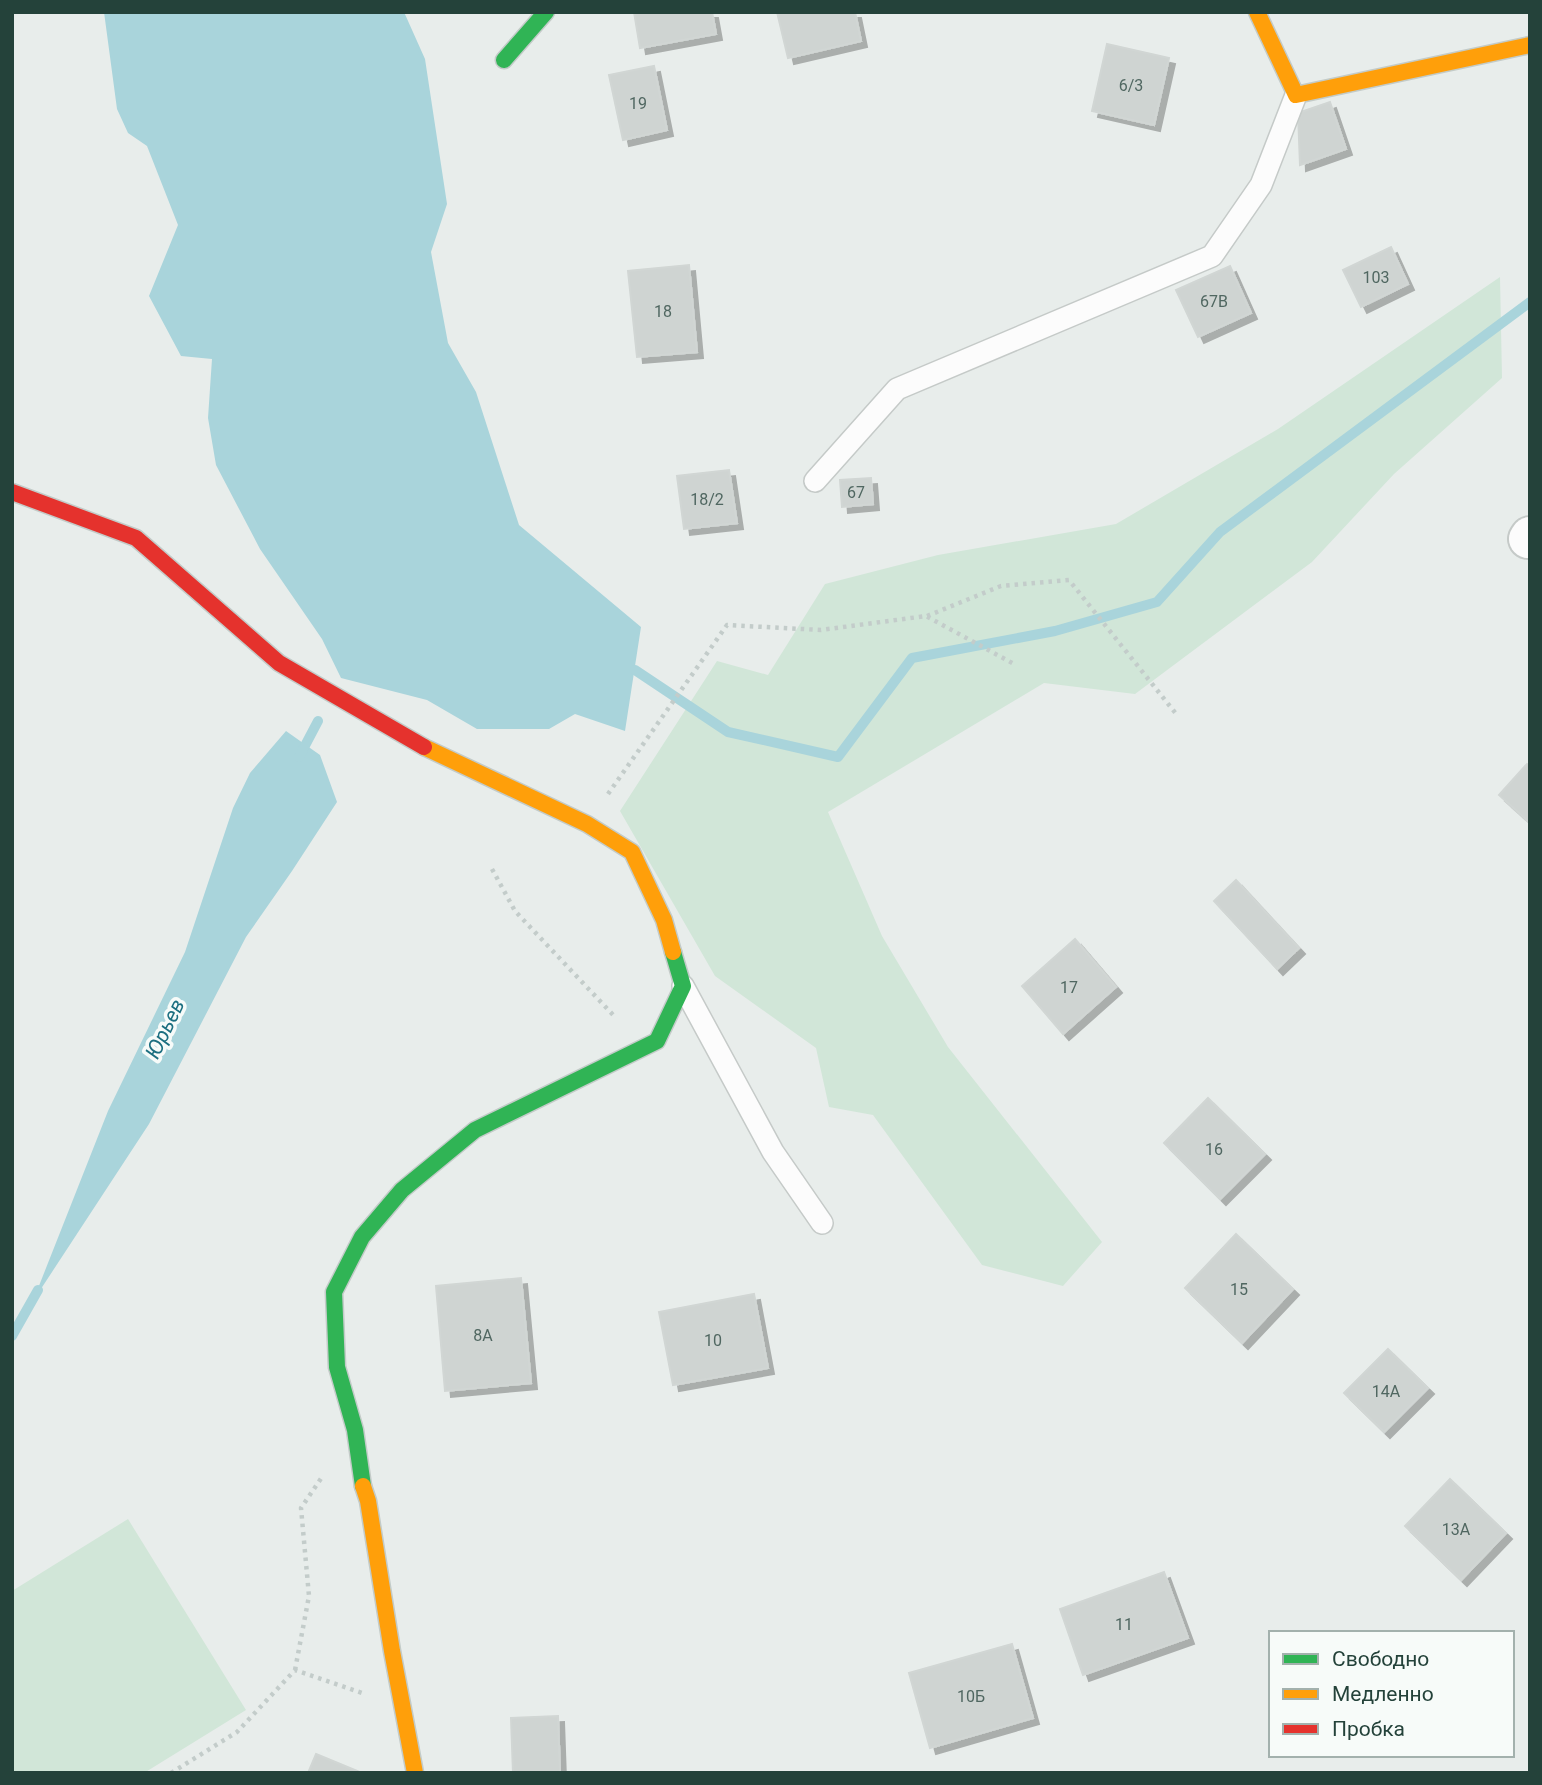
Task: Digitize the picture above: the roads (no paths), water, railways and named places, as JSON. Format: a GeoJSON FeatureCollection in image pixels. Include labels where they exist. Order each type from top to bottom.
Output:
{"type":"FeatureCollection","features":[{"type":"Feature","properties":{"kind":"street"},"geometry":{"type":"LineString","coordinates":[[504,60],[546,12]]}},
{"type":"Feature","properties":{"kind":"street"},"geometry":{"type":"LineString","coordinates":[[1257,12],[1296,95],[1530,45]]}},
{"type":"Feature","properties":{"kind":"street"},"geometry":{"type":"LineString","coordinates":[[12,492],[136,538],[279,663],[419,745],[587,824],[632,852],[664,920],[683,986],[657,1041],[475,1130],[402,1190],[362,1237],[334,1292],[337,1367],[355,1430],[363,1489],[368,1501],[415,1773]]}},
{"type":"Feature","properties":{"kind":"lane"},"geometry":{"type":"LineString","coordinates":[[815,481],[897,389],[1212,256],[1261,185],[1296,95]]}},
{"type":"Feature","properties":{"kind":"lane"},"geometry":{"type":"LineString","coordinates":[[683,986],[773,1152],[822,1223]]}},
{"type":"Feature","properties":{"kind":"water"},"geometry":{"type":"Polygon","coordinates":[[[104,12],[404,12],[425,59],[447,204],[431,252],[448,343],[476,392],[519,525],[641,627],[625,731],[575,714],[549,729],[477,729],[427,700],[341,678],[322,639],[260,549],[216,465],[208,418],[212,359],[181,356],[149,296],[178,225],[147,146],[128,133],[117,109],[104,12]]]}},
{"type":"Feature","properties":{"kind":"water"},"geometry":{"type":"Polygon","coordinates":[[[286,731],[320,755],[337,802],[246,937],[149,1124],[33,1301],[108,1111],[185,952],[233,808],[250,773],[286,731]]]}},
{"type":"Feature","properties":{"kind":"waterway"},"geometry":{"type":"LineString","coordinates":[[635,670],[728,732],[838,757],[912,658],[1055,631],[1157,602],[1220,532],[1530,302]]}},
{"type":"Feature","properties":{"kind":"waterway","name":"Юрьев"},"geometry":{"type":"LineString","coordinates":[[299,757],[318,721]]}},
{"type":"Feature","properties":{"kind":"waterway","name":"Юрьев"},"geometry":{"type":"LineString","coordinates":[[12,1336],[38,1290]]}}]}
